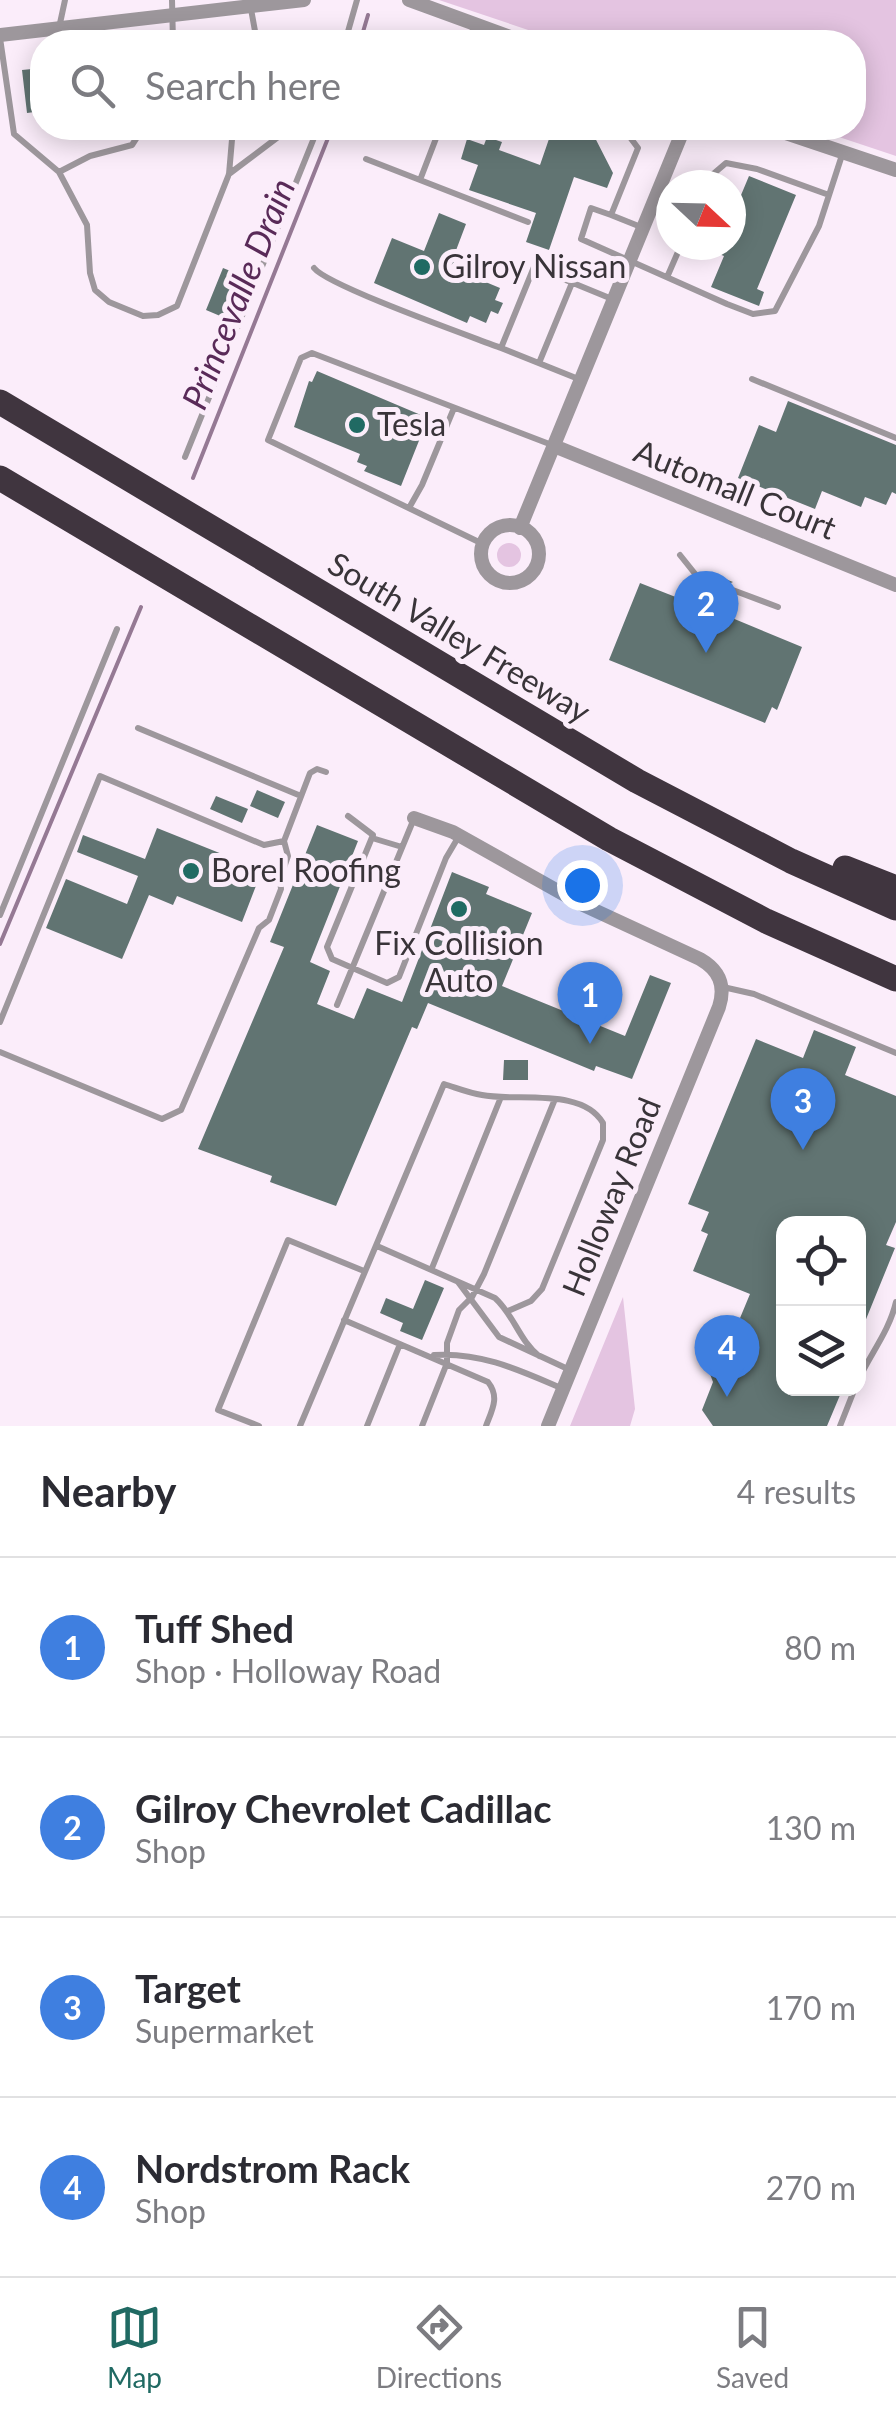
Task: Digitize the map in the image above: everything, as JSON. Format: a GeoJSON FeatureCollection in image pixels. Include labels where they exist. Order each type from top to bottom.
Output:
{"type":"FeatureCollection","features":[{"type":"Feature","properties":{"kind":"highway","name":"South Valley Freeway"},"geometry":{"type":"LineString","coordinates":[[0,402],[586,752],[688,808],[896,908]]}},
{"type":"Feature","properties":{"kind":"highway"},"geometry":{"type":"LineString","coordinates":[[0,478],[609,839],[766,920],[896,979]]}},
{"type":"Feature","properties":{"kind":"highway"},"geometry":{"type":"LineString","coordinates":[[688,808],[896,888]]}},
{"type":"Feature","properties":{"kind":"street"},"geometry":{"type":"LineString","coordinates":[[44,30],[173,8],[304,0]]}},
{"type":"Feature","properties":{"kind":"street"},"geometry":{"type":"LineString","coordinates":[[408,0],[487,30]]}},
{"type":"Feature","properties":{"kind":"street"},"geometry":{"type":"LineString","coordinates":[[0,36],[30,32]]}},
{"type":"Feature","properties":{"kind":"street"},"geometry":{"type":"LineString","coordinates":[[672,170],[680,140]]}},
{"type":"Feature","properties":{"kind":"street"},"geometry":{"type":"LineString","coordinates":[[808,140],[896,170]]}},
{"type":"Feature","properties":{"kind":"street"},"geometry":{"type":"LineString","coordinates":[[520,528],[642,228],[656,206]]}},
{"type":"Feature","properties":{"kind":"street","name":"Automall Court"},"geometry":{"type":"LineString","coordinates":[[554,446],[896,586]]}},
{"type":"Feature","properties":{"kind":"street"},"geometry":{"type":"LineString","coordinates":[[499,528],[520,528],[534,539],[538,554],[534,570],[520,582],[500,582],[488,573],[481,560],[483,544],[499,528]]}},
{"type":"Feature","properties":{"kind":"street"},"geometry":{"type":"LineString","coordinates":[[414,818],[460,835],[581,904],[708,964],[722,987]]}},
{"type":"Feature","properties":{"kind":"street","name":"Holloway Road"},"geometry":{"type":"LineString","coordinates":[[548,1426],[720,1007],[722,987]]}},
{"type":"Feature","properties":{"kind":"lane"},"geometry":{"type":"LineString","coordinates":[[59,28],[65,0]]}},
{"type":"Feature","properties":{"kind":"lane"},"geometry":{"type":"LineString","coordinates":[[348,30],[357,0]]}},
{"type":"Feature","properties":{"kind":"lane"},"geometry":{"type":"LineString","coordinates":[[250,6],[254,30]]}},
{"type":"Feature","properties":{"kind":"lane"},"geometry":{"type":"LineString","coordinates":[[473,30],[475,26]]}},
{"type":"Feature","properties":{"kind":"lane"},"geometry":{"type":"LineString","coordinates":[[0,36],[14,134],[59,172],[87,226],[95,290],[109,302],[142,316],[158,315],[176,306],[229,174],[232,140]]}},
{"type":"Feature","properties":{"kind":"lane"},"geometry":{"type":"LineString","coordinates":[[59,172],[135,140]]}},
{"type":"Feature","properties":{"kind":"lane"},"geometry":{"type":"LineString","coordinates":[[229,174],[274,140]]}},
{"type":"Feature","properties":{"kind":"lane"},"geometry":{"type":"LineString","coordinates":[[185,457],[313,140]]}},
{"type":"Feature","properties":{"kind":"lane"},"geometry":{"type":"LineString","coordinates":[[420,180],[435,140]]}},
{"type":"Feature","properties":{"kind":"lane"},"geometry":{"type":"LineString","coordinates":[[611,215],[638,148],[632,140]]}},
{"type":"Feature","properties":{"kind":"lane"},"geometry":{"type":"LineString","coordinates":[[642,228],[591,208],[580,239],[753,314],[775,311],[819,226],[843,152]]}},
{"type":"Feature","properties":{"kind":"lane"},"geometry":{"type":"LineString","coordinates":[[366,159],[528,222]]}},
{"type":"Feature","properties":{"kind":"lane"},"geometry":{"type":"LineString","coordinates":[[718,170],[726,164],[757,169],[829,195]]}},
{"type":"Feature","properties":{"kind":"lane"},"geometry":{"type":"LineString","coordinates":[[668,275],[674,260]]}},
{"type":"Feature","properties":{"kind":"lane"},"geometry":{"type":"LineString","coordinates":[[501,348],[534,267],[613,300]]}},
{"type":"Feature","properties":{"kind":"lane"},"geometry":{"type":"LineString","coordinates":[[314,268],[356,290],[581,380]]}},
{"type":"Feature","properties":{"kind":"lane"},"geometry":{"type":"LineString","coordinates":[[539,363],[572,283]]}},
{"type":"Feature","properties":{"kind":"lane"},"geometry":{"type":"LineString","coordinates":[[483,544],[268,440],[301,358],[312,353],[554,446]]}},
{"type":"Feature","properties":{"kind":"lane"},"geometry":{"type":"LineString","coordinates":[[752,379],[896,438]]}},
{"type":"Feature","properties":{"kind":"lane"},"geometry":{"type":"LineString","coordinates":[[409,508],[454,408]]}},
{"type":"Feature","properties":{"kind":"lane"},"geometry":{"type":"LineString","coordinates":[[680,555],[696,576],[707,580]]}},
{"type":"Feature","properties":{"kind":"lane"},"geometry":{"type":"LineString","coordinates":[[730,589],[778,608]]}},
{"type":"Feature","properties":{"kind":"lane"},"geometry":{"type":"LineString","coordinates":[[0,915],[116,630]]}},
{"type":"Feature","properties":{"kind":"lane"},"geometry":{"type":"LineString","coordinates":[[138,728],[301,796]]}},
{"type":"Feature","properties":{"kind":"lane"},"geometry":{"type":"LineString","coordinates":[[0,1052],[162,1119],[182,1110],[259,928],[268,920],[282,889],[280,879],[288,856],[284,841],[310,774],[317,769],[326,772]]}},
{"type":"Feature","properties":{"kind":"lane"},"geometry":{"type":"LineString","coordinates":[[0,1022],[100,776],[264,845],[284,841]]}},
{"type":"Feature","properties":{"kind":"lane"},"geometry":{"type":"LineString","coordinates":[[348,816],[370,830],[372,838],[327,947],[332,959],[387,982],[398,977],[446,858],[460,835]]}},
{"type":"Feature","properties":{"kind":"lane"},"geometry":{"type":"LineString","coordinates":[[338,1004],[414,818]]}},
{"type":"Feature","properties":{"kind":"lane"},"geometry":{"type":"LineString","coordinates":[[372,838],[402,847]]}},
{"type":"Feature","properties":{"kind":"lane"},"geometry":{"type":"LineString","coordinates":[[722,987],[754,994],[896,1053]]}},
{"type":"Feature","properties":{"kind":"lane"},"geometry":{"type":"LineString","coordinates":[[300,1426],[444,1084],[501,1098],[555,1099],[586,1108],[600,1117],[603,1140],[542,1290],[508,1312]]}},
{"type":"Feature","properties":{"kind":"lane"},"geometry":{"type":"LineString","coordinates":[[432,1268],[501,1098]]}},
{"type":"Feature","properties":{"kind":"lane"},"geometry":{"type":"LineString","coordinates":[[422,1426],[448,1358],[447,1343],[454,1323],[477,1288],[555,1099]]}},
{"type":"Feature","properties":{"kind":"lane"},"geometry":{"type":"LineString","coordinates":[[258,1426],[218,1410],[288,1240],[364,1271]]}},
{"type":"Feature","properties":{"kind":"lane"},"geometry":{"type":"LineString","coordinates":[[378,1246],[477,1288],[508,1312],[525,1342],[539,1356]]}},
{"type":"Feature","properties":{"kind":"lane"},"geometry":{"type":"LineString","coordinates":[[449,1276],[472,1297],[499,1337],[571,1370]]}},
{"type":"Feature","properties":{"kind":"lane"},"geometry":{"type":"LineString","coordinates":[[866,1362],[881,1341],[896,1302]]}},
{"type":"Feature","properties":{"kind":"lane"},"geometry":{"type":"LineString","coordinates":[[344,1320],[428,1355],[496,1361],[564,1389]]}},
{"type":"Feature","properties":{"kind":"lane"},"geometry":{"type":"LineString","coordinates":[[367,1426],[400,1344]]}},
{"type":"Feature","properties":{"kind":"lane"},"geometry":{"type":"LineString","coordinates":[[448,1358],[493,1388],[495,1403],[486,1426]]}},
{"type":"Feature","properties":{"kind":"lane"},"geometry":{"type":"LineString","coordinates":[[840,1426],[852,1396]]}},
{"type":"Feature","properties":{"kind":"shaded area"},"geometry":{"type":"Polygon","coordinates":[[[439,0],[896,0],[896,156],[848,140],[866,140],[866,30],[528,30],[439,0]]]}},
{"type":"Feature","properties":{"kind":"shaded area"},"geometry":{"type":"Polygon","coordinates":[[[509,543],[518,546],[518,564],[509,567],[500,564],[497,555],[500,546],[509,543]]]}},
{"type":"Feature","properties":{"kind":"shaded area"},"geometry":{"type":"Polygon","coordinates":[[[623,1297],[635,1409],[630,1426],[570,1426],[623,1297]]]}},
{"type":"Feature","properties":{"kind":"building"},"geometry":{"type":"Polygon","coordinates":[[[30,69],[30,113],[27,113],[22,70],[30,69]]]}},
{"type":"Feature","properties":{"kind":"building"},"geometry":{"type":"Polygon","coordinates":[[[467,140],[484,145],[486,140],[496,140],[502,142],[499,150],[540,165],[549,140],[596,140],[613,173],[607,188],[574,177],[549,250],[526,242],[536,213],[469,190],[478,165],[461,159],[467,140]]]}},
{"type":"Feature","properties":{"kind":"building"},"geometry":{"type":"Polygon","coordinates":[[[749,176],[796,195],[757,289],[764,292],[759,306],[711,287],[722,260],[746,260],[749,176]]]}},
{"type":"Feature","properties":{"kind":"building","name":"Gilroy Nissan"},"geometry":{"type":"Polygon","coordinates":[[[439,213],[466,224],[455,253],[464,257],[461,265],[478,272],[476,278],[500,288],[495,300],[503,303],[498,314],[491,311],[486,323],[470,316],[467,323],[374,283],[392,238],[424,251],[439,213]]]}},
{"type":"Feature","properties":{"kind":"building"},"geometry":{"type":"Polygon","coordinates":[[[223,268],[250,279],[232,321],[206,310],[223,268]]]}},
{"type":"Feature","properties":{"kind":"building"},"geometry":{"type":"Polygon","coordinates":[[[317,371],[428,418],[401,486],[364,471],[367,466],[357,462],[360,454],[294,427],[309,381],[317,371]]]}},
{"type":"Feature","properties":{"kind":"building"},"geometry":{"type":"Polygon","coordinates":[[[788,401],[896,445],[896,494],[892,492],[886,505],[865,497],[861,507],[822,491],[815,509],[738,478],[759,425],[776,432],[788,401]]]}},
{"type":"Feature","properties":{"kind":"building"},"geometry":{"type":"Polygon","coordinates":[[[709,573],[733,582],[724,586],[728,595],[720,613],[802,647],[777,710],[772,707],[765,723],[609,660],[640,583],[696,605],[704,586],[714,582],[709,573]]]}},
{"type":"Feature","properties":{"kind":"building"},"geometry":{"type":"Polygon","coordinates":[[[257,790],[285,802],[278,818],[250,806],[257,790]]]}},
{"type":"Feature","properties":{"kind":"building"},"geometry":{"type":"Polygon","coordinates":[[[216,796],[248,809],[242,823],[210,809],[216,796]]]}},
{"type":"Feature","properties":{"kind":"building"},"geometry":{"type":"Polygon","coordinates":[[[317,825],[358,841],[310,962],[330,971],[317,1004],[354,1019],[367,988],[402,1002],[452,872],[489,887],[486,894],[532,913],[502,986],[625,1036],[650,975],[671,983],[632,1079],[596,1066],[594,1071],[428,1003],[417,1029],[412,1027],[336,1206],[270,1182],[272,1176],[198,1149],[284,947],[270,942],[317,825]]]}},
{"type":"Feature","properties":{"kind":"building"},"geometry":{"type":"Polygon","coordinates":[[[157,828],[227,856],[224,864],[259,878],[242,922],[177,896],[173,905],[149,895],[122,959],[46,928],[66,879],[127,904],[138,876],[77,852],[83,835],[145,859],[157,828]]]}},
{"type":"Feature","properties":{"kind":"building"},"geometry":{"type":"Polygon","coordinates":[[[814,1030],[856,1047],[845,1075],[896,1096],[896,1222],[886,1245],[895,1248],[866,1319],[866,1216],[776,1216],[776,1396],[840,1396],[827,1426],[713,1426],[702,1410],[713,1382],[707,1366],[723,1359],[750,1294],[693,1271],[708,1234],[701,1231],[709,1212],[688,1204],[756,1039],[803,1058],[814,1030]]]}},
{"type":"Feature","properties":{"kind":"building"},"geometry":{"type":"Polygon","coordinates":[[[504,1060],[528,1060],[528,1080],[503,1080],[504,1060]]]}},
{"type":"Feature","properties":{"kind":"building"},"geometry":{"type":"Polygon","coordinates":[[[425,1280],[444,1288],[422,1340],[400,1331],[403,1323],[380,1313],[386,1298],[413,1309],[425,1280]]]}},
{"type":"Feature","properties":{"kind":"waterway","name":"Princevalle Drain"},"geometry":{"type":"LineString","coordinates":[[364,30],[368,15]]}},
{"type":"Feature","properties":{"kind":"waterway","name":"Princevalle Drain"},"geometry":{"type":"LineString","coordinates":[[193,478],[327,140]]}},
{"type":"Feature","properties":{"kind":"waterway","name":"Princevalle Drain"},"geometry":{"type":"LineString","coordinates":[[0,944],[141,607]]}},
{"type":"Feature","properties":{"kind":"place","name":"Gilroy Nissan"},"geometry":{"type":"Point","coordinates":[422,267]}},
{"type":"Feature","properties":{"kind":"place","name":"Tesla"},"geometry":{"type":"Point","coordinates":[357,425]}},
{"type":"Feature","properties":{"kind":"place","name":"Gilroy Chevrolet Cadillac"},"geometry":{"type":"Point","coordinates":[706,653]}},
{"type":"Feature","properties":{"kind":"place","name":"Borel Roofing"},"geometry":{"type":"Point","coordinates":[191,871]}},
{"type":"Feature","properties":{"kind":"place","name":"Fix Collision Auto"},"geometry":{"type":"Point","coordinates":[459,909]}},
{"type":"Feature","properties":{"kind":"place","name":"Tuff Shed"},"geometry":{"type":"Point","coordinates":[590,1044]}},
{"type":"Feature","properties":{"kind":"place","name":"Target"},"geometry":{"type":"Point","coordinates":[803,1150]}},
{"type":"Feature","properties":{"kind":"place","name":"Nordstrom Rack"},"geometry":{"type":"Point","coordinates":[727,1397]}}]}
